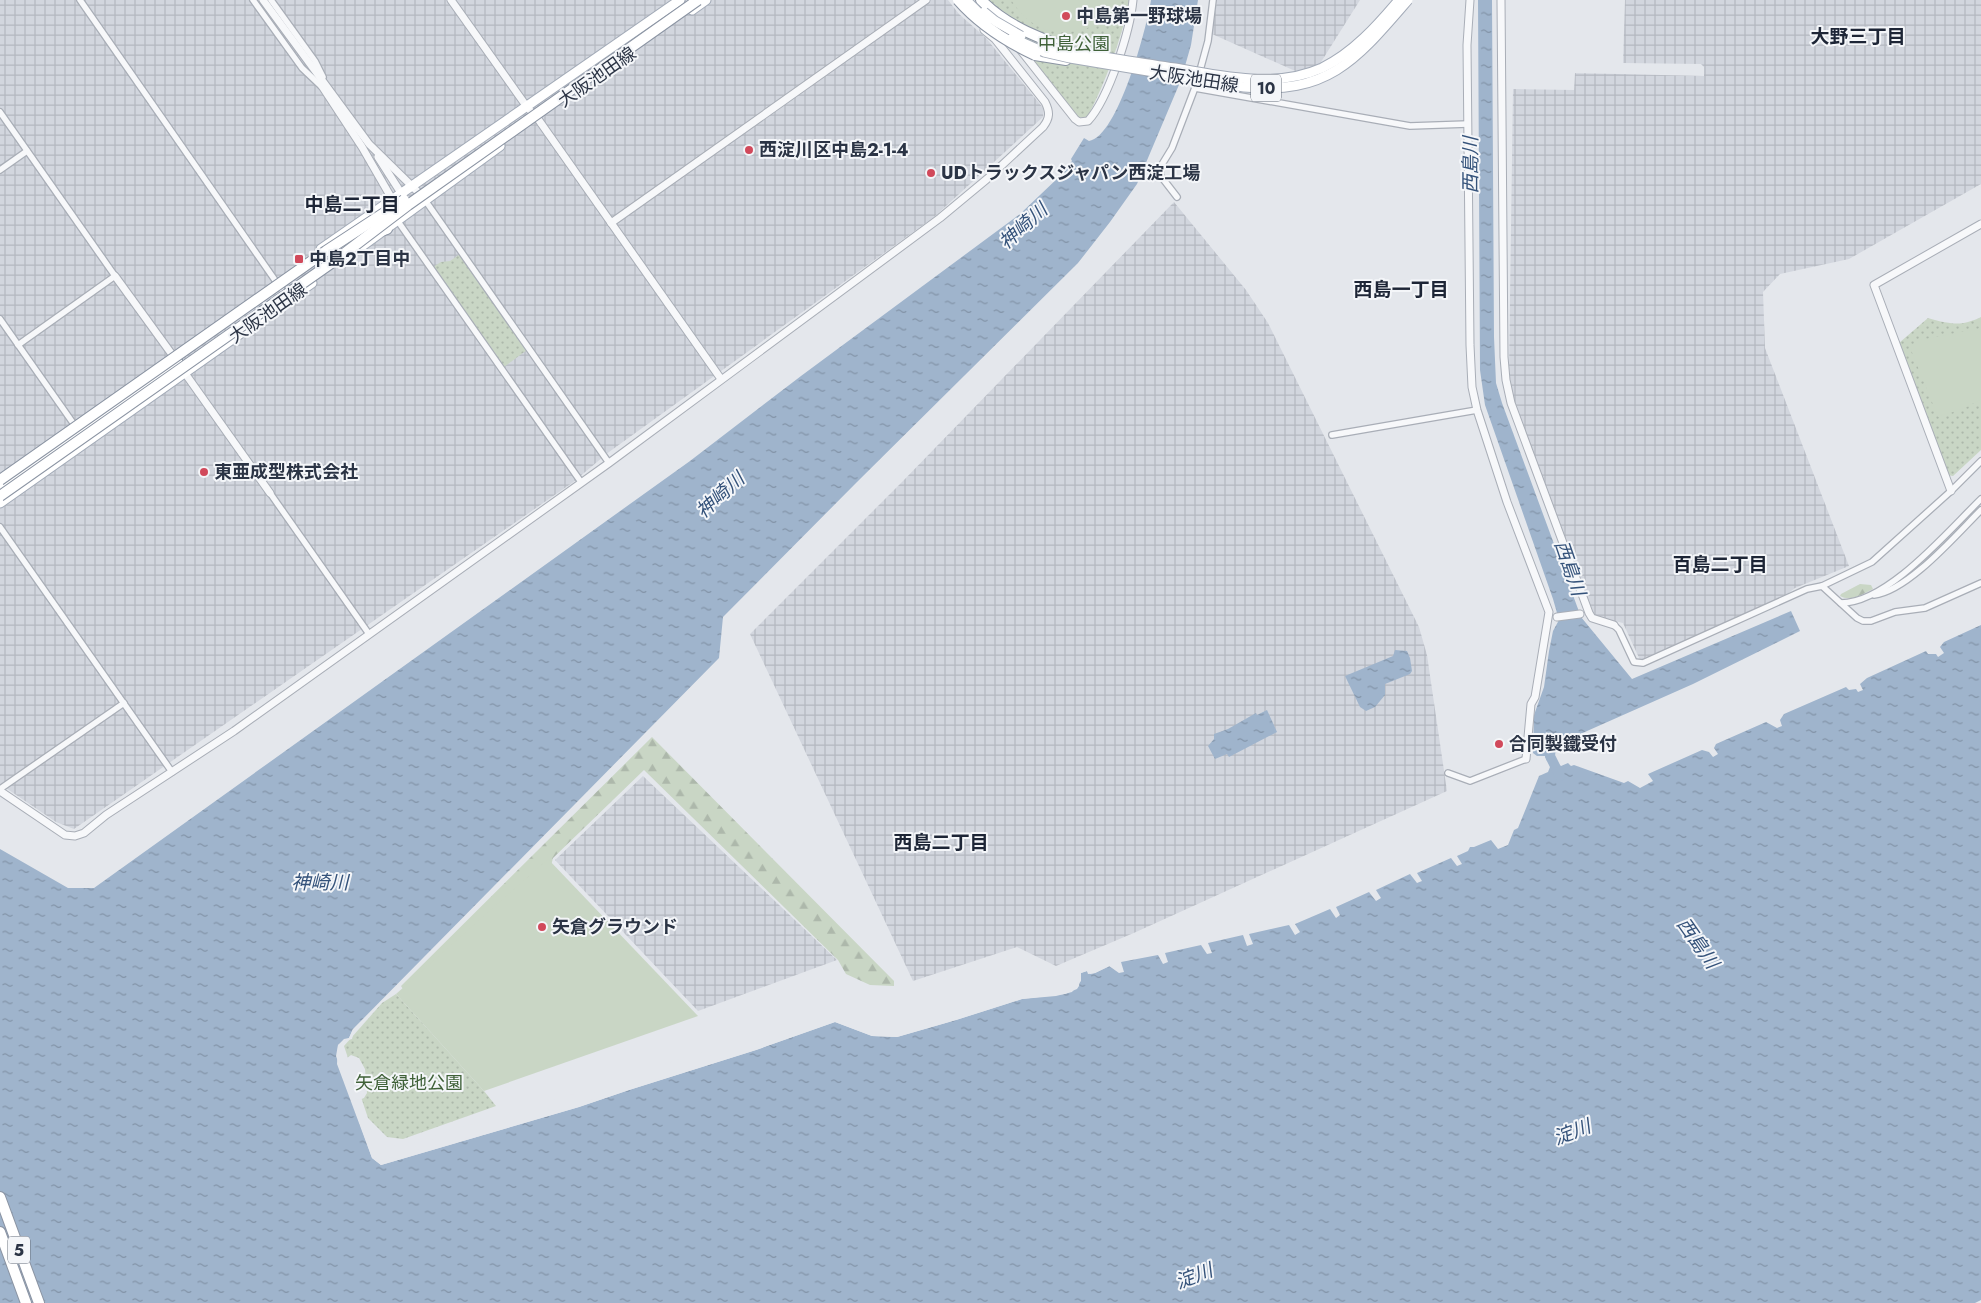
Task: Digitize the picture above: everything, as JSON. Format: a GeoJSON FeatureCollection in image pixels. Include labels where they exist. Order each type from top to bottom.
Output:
{"type":"FeatureCollection","features":[{"type":"Feature","properties":{"kind":"highway"},"geometry":{"type":"LineString","coordinates":[[0,480],[326,251],[403,201],[688,0]]}},
{"type":"Feature","properties":{"kind":"highway"},"geometry":{"type":"LineString","coordinates":[[0,487],[337,259],[408,205],[698,0]]}},
{"type":"Feature","properties":{"kind":"highway"},"geometry":{"type":"LineString","coordinates":[[956,0],[986,28],[1022,49],[1043,57],[1097,60]]}},
{"type":"Feature","properties":{"kind":"highway"},"geometry":{"type":"LineString","coordinates":[[980,0],[1008,22],[1026,32],[1097,60]]}},
{"type":"Feature","properties":{"kind":"highway"},"geometry":{"type":"LineString","coordinates":[[0,496],[184,359],[342,248],[358,238],[387,229]]}},
{"type":"Feature","properties":{"kind":"highway"},"geometry":{"type":"LineString","coordinates":[[137,395],[178,363]]}},
{"type":"Feature","properties":{"kind":"highway","name":"5"},"geometry":{"type":"LineString","coordinates":[[0,1197],[39,1303]]}},
{"type":"Feature","properties":{"kind":"highway","name":"5"},"geometry":{"type":"LineString","coordinates":[[0,1232],[26,1303]]}},
{"type":"Feature","properties":{"kind":"main road","name":"大阪池田線"},"geometry":{"type":"LineString","coordinates":[[0,474],[401,192],[528,107],[680,0]]}},
{"type":"Feature","properties":{"kind":"main road","name":"大阪池田線"},"geometry":{"type":"LineString","coordinates":[[0,502],[289,299],[706,0]]}},
{"type":"Feature","properties":{"kind":"main road","name":"大阪池田線"},"geometry":{"type":"LineString","coordinates":[[966,0],[992,24],[1020,42],[1057,55],[1234,78],[1262,79],[1294,76],[1323,67],[1349,51],[1376,26],[1399,0]]}},
{"type":"Feature","properties":{"kind":"main road","name":"大阪池田線"},"geometry":{"type":"LineString","coordinates":[[973,0],[995,20],[1028,40],[1059,50],[1097,60],[1244,87],[1266,88],[1293,86],[1320,79],[1348,64],[1371,43],[1408,0]]}},
{"type":"Feature","properties":{"kind":"street"},"geometry":{"type":"LineString","coordinates":[[80,0],[289,299]]}},
{"type":"Feature","properties":{"kind":"street"},"geometry":{"type":"LineString","coordinates":[[253,0],[302,68],[326,87]]}},
{"type":"Feature","properties":{"kind":"street"},"geometry":{"type":"LineString","coordinates":[[263,0],[369,144],[401,192],[404,207],[397,221]]}},
{"type":"Feature","properties":{"kind":"street"},"geometry":{"type":"LineString","coordinates":[[271,0],[315,61],[326,87],[392,199],[397,221],[581,482]]}},
{"type":"Feature","properties":{"kind":"street"},"geometry":{"type":"LineString","coordinates":[[451,0],[538,119],[721,378]]}},
{"type":"Feature","properties":{"kind":"street"},"geometry":{"type":"LineString","coordinates":[[611,223],[926,0]]}},
{"type":"Feature","properties":{"kind":"street"},"geometry":{"type":"LineString","coordinates":[[124,703],[0,790],[61,832],[75,836],[84,833],[106,815],[234,731],[609,463],[721,378],[940,218],[987,178],[1046,123],[1049,113],[1045,102],[994,39],[967,14],[956,0]]}},
{"type":"Feature","properties":{"kind":"street"},"geometry":{"type":"LineString","coordinates":[[980,0],[1075,119],[1082,122],[1088,121],[1092,117],[1113,74],[1124,44],[1133,0]]}},
{"type":"Feature","properties":{"kind":"street"},"geometry":{"type":"LineString","coordinates":[[1177,197],[1160,175],[1161,166],[1172,148],[1195,88],[1208,41],[1213,0]]}},
{"type":"Feature","properties":{"kind":"street"},"geometry":{"type":"LineString","coordinates":[[1448,773],[1470,782],[1526,759],[1531,704],[1535,697],[1548,618],[1546,604],[1508,502],[1477,410],[1472,387],[1467,46],[1470,0]]}},
{"type":"Feature","properties":{"kind":"street"},"geometry":{"type":"LineString","coordinates":[[1501,0],[1506,380],[1523,436],[1589,613],[1592,618],[1614,625],[1619,630],[1634,662],[1643,663],[1807,588],[1822,586],[1872,562],[1951,491],[1981,461]]}},
{"type":"Feature","properties":{"kind":"street"},"geometry":{"type":"LineString","coordinates":[[1195,88],[1410,126],[1468,124]]}},
{"type":"Feature","properties":{"kind":"street"},"geometry":{"type":"LineString","coordinates":[[0,112],[369,634]]}},
{"type":"Feature","properties":{"kind":"street"},"geometry":{"type":"LineString","coordinates":[[369,144],[425,200],[609,463]]}},
{"type":"Feature","properties":{"kind":"street"},"geometry":{"type":"LineString","coordinates":[[0,170],[27,151]]}},
{"type":"Feature","properties":{"kind":"street"},"geometry":{"type":"LineString","coordinates":[[1951,491],[1874,285],[1981,224]]}},
{"type":"Feature","properties":{"kind":"street"},"geometry":{"type":"LineString","coordinates":[[18,345],[115,276]]}},
{"type":"Feature","properties":{"kind":"street"},"geometry":{"type":"LineString","coordinates":[[0,319],[73,423]]}},
{"type":"Feature","properties":{"kind":"street"},"geometry":{"type":"LineString","coordinates":[[1332,435],[1477,410]]}},
{"type":"Feature","properties":{"kind":"street"},"geometry":{"type":"LineString","coordinates":[[1872,596],[1892,583],[1981,499]]}},
{"type":"Feature","properties":{"kind":"street"},"geometry":{"type":"LineString","coordinates":[[1841,603],[1854,603],[1897,588],[1923,567],[1981,510]]}},
{"type":"Feature","properties":{"kind":"street"},"geometry":{"type":"LineString","coordinates":[[0,527],[172,772]]}},
{"type":"Feature","properties":{"kind":"street"},"geometry":{"type":"LineString","coordinates":[[1822,586],[1857,618],[1863,621],[1871,621],[1895,612],[1925,608],[1981,584]]}},
{"type":"Feature","properties":{"kind":"street"},"geometry":{"type":"LineString","coordinates":[[1548,618],[1589,613]]}},
{"type":"Feature","properties":{"kind":"shaded area"},"geometry":{"type":"Polygon","coordinates":[[[0,0],[948,0],[959,14],[986,38],[1044,109],[1043,117],[934,217],[609,452],[572,483],[74,829],[56,822],[0,784],[0,0]]]}},
{"type":"Feature","properties":{"kind":"shaded area"},"geometry":{"type":"Polygon","coordinates":[[[1217,0],[1360,0],[1311,78],[1212,34],[1217,0]]]}},
{"type":"Feature","properties":{"kind":"shaded area"},"geometry":{"type":"Polygon","coordinates":[[[1625,0],[1981,0],[1981,184],[1849,259],[1780,274],[1763,292],[1765,348],[1849,566],[1795,588],[1785,596],[1640,660],[1623,623],[1597,617],[1591,611],[1512,394],[1509,369],[1513,89],[1574,90],[1575,73],[1704,76],[1704,67],[1701,64],[1623,63],[1625,0]]]}},
{"type":"Feature","properties":{"kind":"shaded area"},"geometry":{"type":"Polygon","coordinates":[[[1174,202],[1246,290],[1268,323],[1419,627],[1427,655],[1447,791],[1136,932],[1056,966],[1017,947],[913,981],[750,634],[903,481],[1174,202]]]}},
{"type":"Feature","properties":{"kind":"shaded area"},"geometry":{"type":"Polygon","coordinates":[[[643,776],[837,960],[698,1011],[555,860],[643,776]]]}},
{"type":"Feature","properties":{"kind":"green space","name":"中島公園"},"geometry":{"type":"Polygon","coordinates":[[[985,0],[1130,0],[1112,60],[1087,118],[1077,117],[985,0]]]}},
{"type":"Feature","properties":{"kind":"green space","name":"中島第一野球場"},"geometry":{"type":"Polygon","coordinates":[[[1011,0],[1121,0],[1106,18],[1095,25],[1071,32],[1059,32],[1047,30],[1032,23],[1011,0]]]}},
{"type":"Feature","properties":{"kind":"green space"},"geometry":{"type":"Polygon","coordinates":[[[460,254],[527,350],[504,367],[433,267],[441,262],[450,261],[460,254]]]}},
{"type":"Feature","properties":{"kind":"green space"},"geometry":{"type":"Polygon","coordinates":[[[1981,317],[1981,450],[1953,476],[1947,475],[1899,343],[1928,318],[1955,324],[1981,317]]]}},
{"type":"Feature","properties":{"kind":"green space"},"geometry":{"type":"Polygon","coordinates":[[[1981,328],[1981,399],[1965,408],[1938,417],[1911,350],[1915,341],[1981,328]]]}},
{"type":"Feature","properties":{"kind":"green space"},"geometry":{"type":"Polygon","coordinates":[[[1860,584],[1871,585],[1873,589],[1853,598],[1840,596],[1841,594],[1860,584]]]}},
{"type":"Feature","properties":{"kind":"green space"},"geometry":{"type":"Polygon","coordinates":[[[652,737],[894,981],[894,986],[870,985],[846,974],[838,960],[644,770],[553,858],[549,874],[408,997],[401,986],[652,737]]]}},
{"type":"Feature","properties":{"kind":"green space","name":"矢倉グラウンド"},"geometry":{"type":"Polygon","coordinates":[[[548,859],[698,1016],[484,1091],[396,994],[548,859]]]}},
{"type":"Feature","properties":{"kind":"green space","name":"矢倉緑地公園"},"geometry":{"type":"Polygon","coordinates":[[[396,994],[496,1106],[403,1139],[387,1137],[368,1118],[344,1046],[382,1003],[396,994]]]}},
{"type":"Feature","properties":{"kind":"water"},"geometry":{"type":"Polygon","coordinates":[[[1151,0],[1198,0],[1191,45],[1181,80],[1137,184],[1110,222],[1078,263],[723,617],[719,658],[353,1029],[349,1038],[338,1045],[337,1064],[372,1158],[381,1165],[579,1107],[756,1050],[835,1022],[872,1036],[897,1037],[1022,999],[1056,996],[1072,992],[1081,981],[1081,973],[1087,971],[1088,974],[1095,973],[1109,966],[1119,973],[1124,972],[1121,962],[1158,955],[1163,964],[1168,962],[1165,953],[1201,945],[1207,954],[1212,953],[1208,943],[1243,935],[1247,946],[1253,944],[1249,934],[1289,925],[1295,935],[1300,932],[1295,924],[1330,909],[1336,918],[1340,915],[1336,907],[1369,892],[1376,901],[1381,898],[1376,890],[1410,874],[1417,883],[1422,881],[1417,873],[1451,858],[1457,866],[1462,864],[1457,856],[1468,851],[1470,847],[1491,840],[1498,849],[1508,845],[1514,830],[1518,828],[1539,776],[1548,772],[1550,767],[1568,763],[1571,766],[1574,765],[1624,783],[1628,781],[1640,788],[1653,781],[1648,774],[1702,750],[1709,752],[1713,757],[1718,754],[1714,748],[1716,744],[1766,722],[1777,728],[1782,726],[1780,720],[1784,714],[1846,687],[1849,690],[1856,689],[1858,692],[1863,690],[1860,684],[1867,678],[1926,651],[1928,654],[1936,654],[1938,657],[1944,653],[1940,647],[1944,642],[1981,625],[1981,1300],[1975,1303],[0,1303],[0,849],[68,888],[94,888],[690,461],[801,376],[1020,214],[1060,176],[1072,161],[1071,159],[1084,138],[1089,141],[1100,135],[1120,102],[1144,33],[1151,0]]]}},
{"type":"Feature","properties":{"kind":"water"},"geometry":{"type":"Polygon","coordinates":[[[1478,0],[1492,0],[1494,337],[1496,383],[1581,617],[1632,679],[1791,611],[1800,631],[1693,684],[1560,743],[1558,748],[1553,751],[1554,758],[1547,761],[1545,756],[1537,756],[1533,753],[1534,715],[1544,687],[1553,631],[1559,620],[1485,405],[1480,370],[1478,0]]]}},
{"type":"Feature","properties":{"kind":"water"},"geometry":{"type":"Polygon","coordinates":[[[1395,650],[1407,651],[1412,671],[1410,674],[1385,684],[1385,695],[1375,707],[1366,711],[1360,707],[1345,676],[1393,656],[1395,650]]]}},
{"type":"Feature","properties":{"kind":"water"},"geometry":{"type":"Polygon","coordinates":[[[1267,710],[1277,732],[1229,757],[1227,754],[1215,759],[1208,746],[1214,739],[1214,734],[1228,729],[1256,713],[1257,715],[1267,710]]]}},
{"type":"Feature","properties":{"kind":"pier"},"geometry":{"type":"Polygon","coordinates":[[[1109,964],[1112,965],[1095,973],[1090,974],[1087,971],[1081,973],[1077,989],[1065,994],[1022,999],[897,1037],[872,1036],[835,1022],[756,1050],[579,1107],[381,1165],[372,1158],[336,1056],[338,1045],[344,1039],[349,1038],[353,1029],[352,1039],[345,1041],[340,1046],[339,1063],[374,1157],[381,1163],[398,1159],[384,1156],[383,1150],[388,1146],[415,1142],[419,1144],[420,1148],[413,1154],[446,1144],[436,1145],[432,1140],[436,1135],[471,1124],[481,1126],[481,1132],[457,1141],[490,1132],[755,1048],[835,1020],[873,1034],[896,1035],[956,1018],[1021,996],[1065,991],[1077,984],[1081,971],[1087,969],[1090,972],[1094,971],[1109,964]]]}},
{"type":"Feature","properties":{"kind":"pier"},"geometry":{"type":"Polygon","coordinates":[[[705,1051],[711,1055],[707,1062],[683,1071],[668,1074],[662,1068],[665,1064],[705,1051]]]}},
{"type":"Feature","properties":{"kind":"pier"},"geometry":{"type":"Polygon","coordinates":[[[351,1055],[359,1058],[365,1069],[367,1093],[364,1098],[359,1100],[354,1098],[351,1083],[344,1069],[343,1061],[351,1055]]]}},
{"type":"Feature","properties":{"kind":"pier"},"geometry":{"type":"Polygon","coordinates":[[[591,1089],[595,1095],[591,1100],[566,1109],[552,1111],[545,1107],[547,1103],[553,1100],[591,1089]]]}},
{"type":"Feature","properties":{"kind":"waterway","name":"西島川"},"geometry":{"type":"LineString","coordinates":[[1551,746],[1550,756],[1560,776]]}},
{"type":"Feature","properties":{"kind":"place","name":"中島第一野球場"},"geometry":{"type":"Point","coordinates":[1066,16]}},
{"type":"Feature","properties":{"kind":"place","name":"西淀川区中島2-1-4"},"geometry":{"type":"Point","coordinates":[749,150]}},
{"type":"Feature","properties":{"kind":"place","name":"UDトラックスジャパン西淀工場"},"geometry":{"type":"Point","coordinates":[931,173]}},
{"type":"Feature","properties":{"kind":"place","name":"中島２丁目中"},"geometry":{"type":"Point","coordinates":[299,259]}},
{"type":"Feature","properties":{"kind":"place","name":"東亜成型株式会社"},"geometry":{"type":"Point","coordinates":[204,472]}},
{"type":"Feature","properties":{"kind":"place","name":"合同製鐵受付"},"geometry":{"type":"Point","coordinates":[1499,744]}},
{"type":"Feature","properties":{"kind":"place","name":"矢倉グラウンド"},"geometry":{"type":"Point","coordinates":[542,927]}},
{"type":"Feature","properties":{"kind":"district","name":"大野三丁目"},"geometry":{"type":"Point","coordinates":[1858,36]}},
{"type":"Feature","properties":{"kind":"district","name":"中島二丁目"},"geometry":{"type":"Point","coordinates":[352,204]}},
{"type":"Feature","properties":{"kind":"district","name":"西島一丁目"},"geometry":{"type":"Point","coordinates":[1401,289]}},
{"type":"Feature","properties":{"kind":"district","name":"百島二丁目"},"geometry":{"type":"Point","coordinates":[1720,564]}},
{"type":"Feature","properties":{"kind":"district","name":"西島二丁目"},"geometry":{"type":"Point","coordinates":[941,842]}},
{"type":"Feature","properties":{"kind":"water label","name":"神崎川"},"geometry":{"type":"Point","coordinates":[1023,226]}},
{"type":"Feature","properties":{"kind":"water label","name":"神崎川"},"geometry":{"type":"Point","coordinates":[720,495]}},
{"type":"Feature","properties":{"kind":"water label","name":"神崎川"},"geometry":{"type":"Point","coordinates":[320,882]}},
{"type":"Feature","properties":{"kind":"water label","name":"淀川"},"geometry":{"type":"Point","coordinates":[1572,1132]}},
{"type":"Feature","properties":{"kind":"water label","name":"淀川"},"geometry":{"type":"Point","coordinates":[1194,1276]}}]}
